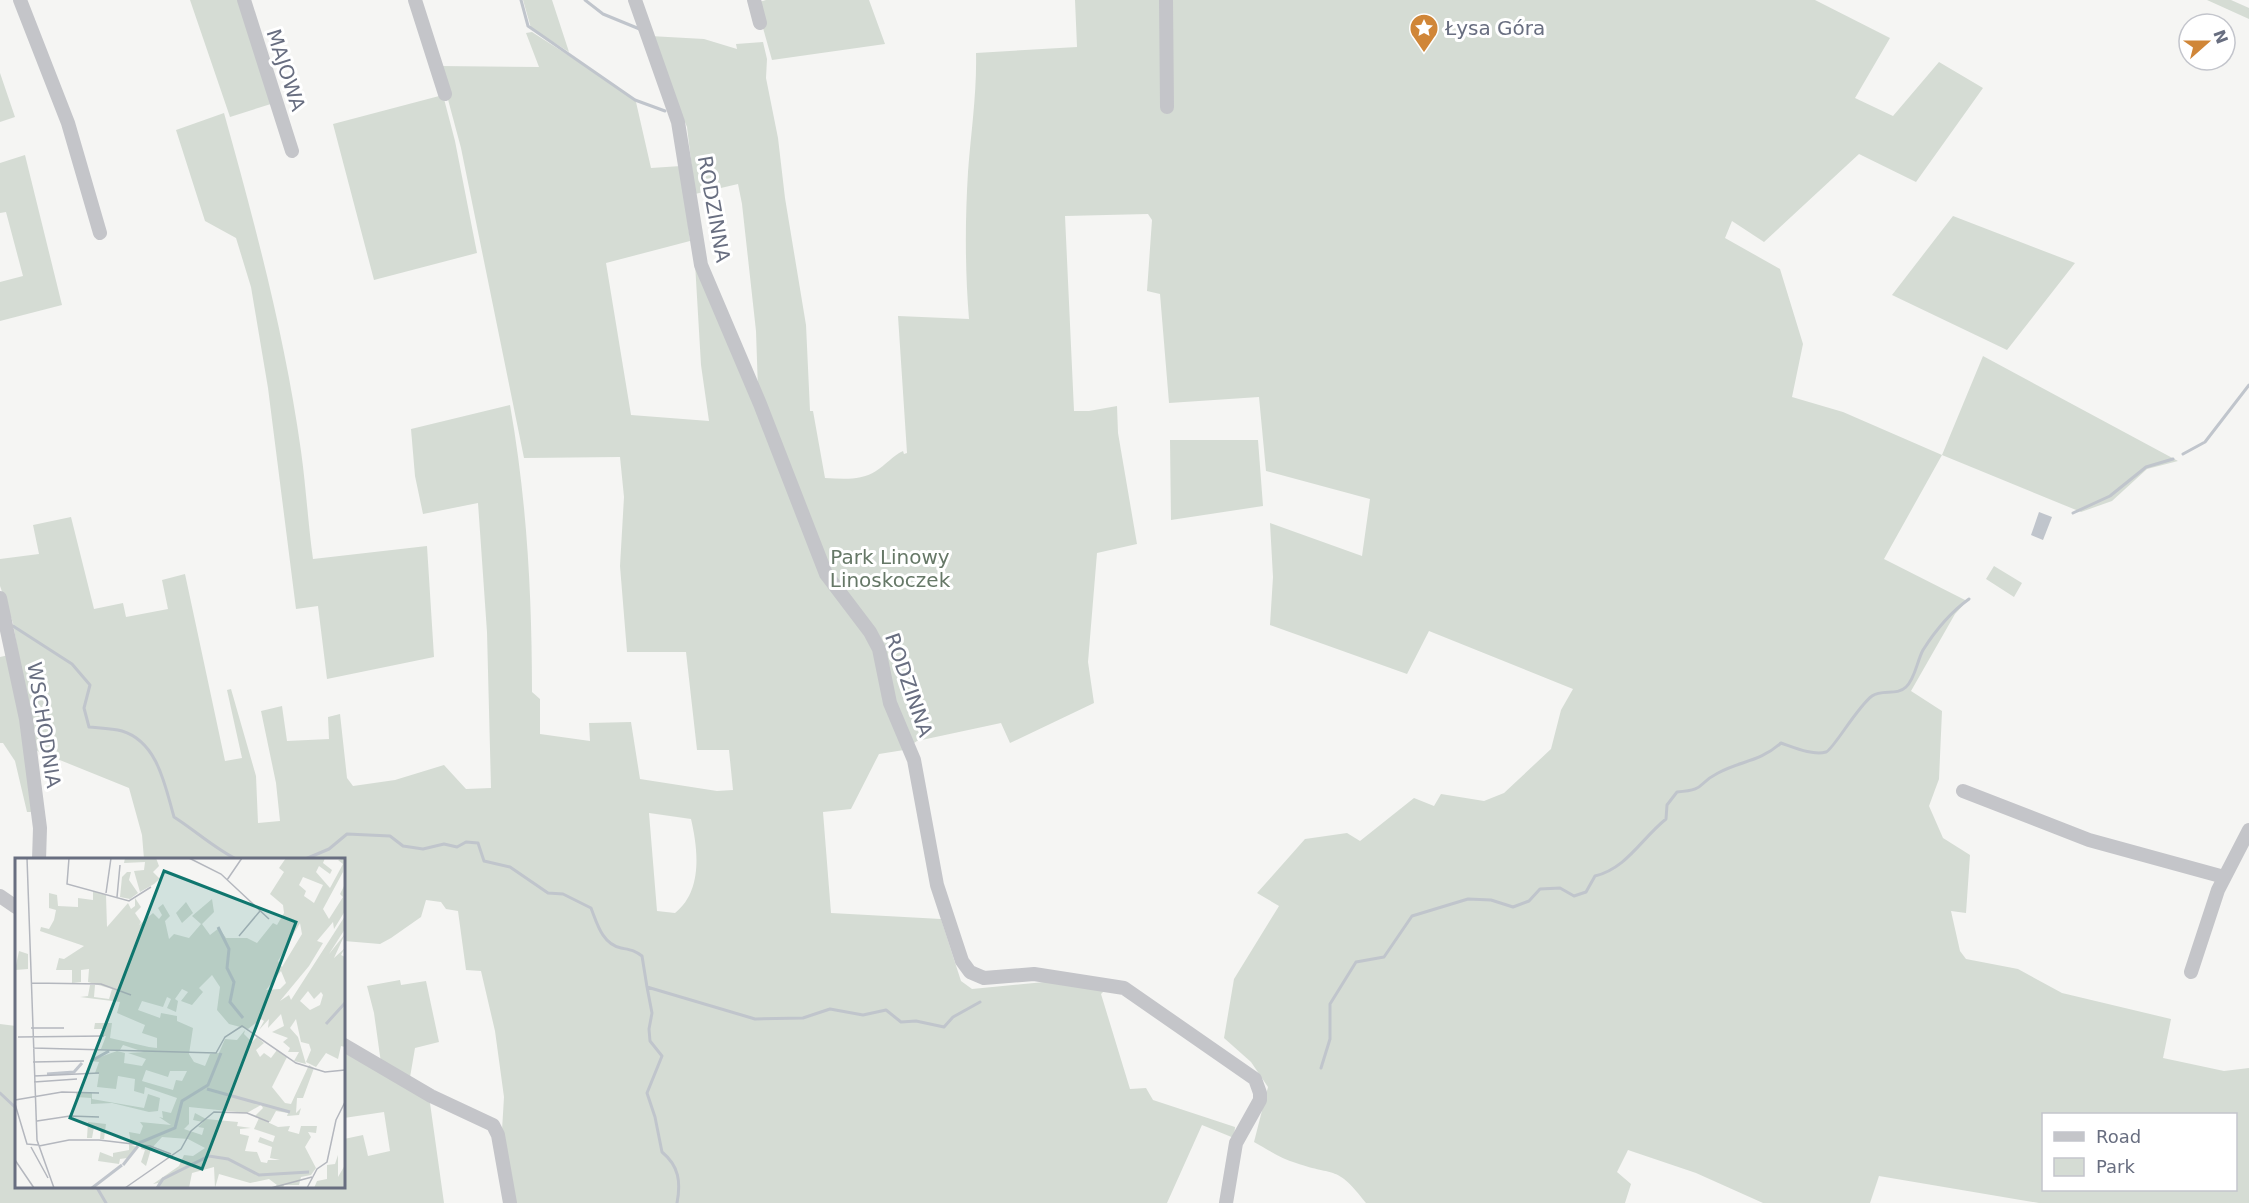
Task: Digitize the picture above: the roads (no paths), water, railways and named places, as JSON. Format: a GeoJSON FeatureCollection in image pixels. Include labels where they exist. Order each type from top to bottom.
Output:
{"type":"FeatureCollection","features":[{"type":"Feature","properties":{"kind":"street"},"geometry":{"type":"LineString","coordinates":[[20,0],[68,123],[100,233]]}},
{"type":"Feature","properties":{"kind":"street","name":"MAJOWA"},"geometry":{"type":"LineString","coordinates":[[244,0],[292,151]]}},
{"type":"Feature","properties":{"kind":"street"},"geometry":{"type":"LineString","coordinates":[[415,0],[445,94]]}},
{"type":"Feature","properties":{"kind":"street","name":"RODZINNA"},"geometry":{"type":"LineString","coordinates":[[635,0],[678,122],[701,265],[760,404],[826,574],[870,632],[879,649],[890,703],[914,760],[937,885],[962,961],[970,972],[984,978],[1034,974],[1124,988],[1255,1079],[1260,1100],[1236,1143],[1226,1203]]}},
{"type":"Feature","properties":{"kind":"street"},"geometry":{"type":"LineString","coordinates":[[754,0],[760,23]]}},
{"type":"Feature","properties":{"kind":"street"},"geometry":{"type":"LineString","coordinates":[[1166,6],[1167,107]]}},
{"type":"Feature","properties":{"kind":"street","name":"WSCHODNIA"},"geometry":{"type":"LineString","coordinates":[[0,598],[26,719],[40,828],[39,858]]}},
{"type":"Feature","properties":{"kind":"street"},"geometry":{"type":"LineString","coordinates":[[1963,791],[2089,840],[2224,877]]}},
{"type":"Feature","properties":{"kind":"street"},"geometry":{"type":"LineString","coordinates":[[2191,972],[2224,877],[2249,830]]}},
{"type":"Feature","properties":{"kind":"street"},"geometry":{"type":"LineString","coordinates":[[0,896],[15,906]]}},
{"type":"Feature","properties":{"kind":"street"},"geometry":{"type":"LineString","coordinates":[[345,1046],[431,1096],[493,1125],[498,1135],[510,1203]]}},
{"type":"Feature","properties":{"kind":"waterway"},"geometry":{"type":"LineString","coordinates":[[521,0],[528,26],[635,100],[665,111]]}},
{"type":"Feature","properties":{"kind":"waterway"},"geometry":{"type":"LineString","coordinates":[[585,0],[603,14],[642,30]]}},
{"type":"Feature","properties":{"kind":"waterway"},"geometry":{"type":"LineString","coordinates":[[2183,454],[2205,442],[2249,385]]}},
{"type":"Feature","properties":{"kind":"waterway"},"geometry":{"type":"LineString","coordinates":[[2073,513],[2110,496],[2146,467],[2173,459]]}},
{"type":"Feature","properties":{"kind":"waterway"},"geometry":{"type":"LineString","coordinates":[[1321,1068],[1330,1039],[1330,1004],[1356,962],[1384,957],[1412,916],[1468,899],[1491,900],[1513,907],[1529,901],[1540,889],[1560,888],[1574,896],[1586,892],[1595,876],[1616,867],[1625,860],[1666,819],[1667,805],[1677,792],[1693,790],[1718,773],[1757,758],[1781,743],[1815,753],[1826,752],[1872,696],[1902,690],[1906,687],[1912,679],[1923,650],[1933,636],[1969,599]]}},
{"type":"Feature","properties":{"kind":"waterway"},"geometry":{"type":"LineString","coordinates":[[13,626],[72,664],[90,685],[84,708],[89,727],[122,731],[144,745],[158,766],[174,817],[234,858]]}},
{"type":"Feature","properties":{"kind":"waterway"},"geometry":{"type":"LineString","coordinates":[[308,858],[329,849],[347,834],[390,836],[403,846],[423,849],[444,844],[457,847],[466,842],[478,843],[484,861],[510,867],[548,893],[563,894],[591,908],[601,932],[609,942],[642,956],[647,987],[755,1019],[803,1018],[830,1009],[863,1015],[886,1010],[901,1022],[916,1021],[944,1027],[953,1017],[980,1002]]}},
{"type":"Feature","properties":{"kind":"waterway"},"geometry":{"type":"LineString","coordinates":[[647,987],[652,1013],[649,1029],[650,1041],[662,1056],[647,1093],[655,1117],[662,1152],[672,1163],[677,1175],[679,1188],[677,1203]]}},
{"type":"Feature","properties":{"kind":"waterway"},"geometry":{"type":"LineString","coordinates":[[0,1093],[15,1107]]}},
{"type":"Feature","properties":{"kind":"waterway"},"geometry":{"type":"LineString","coordinates":[[97,1188],[106,1203]]}},
{"type":"Feature","properties":{"kind":"place","name":"Łysa Góra"},"geometry":{"type":"Point","coordinates":[1424,54]}},
{"type":"Feature","properties":{"kind":"park label","name":"Park Linowy Linoskoczek"},"geometry":{"type":"Point","coordinates":[890,568]}}]}
